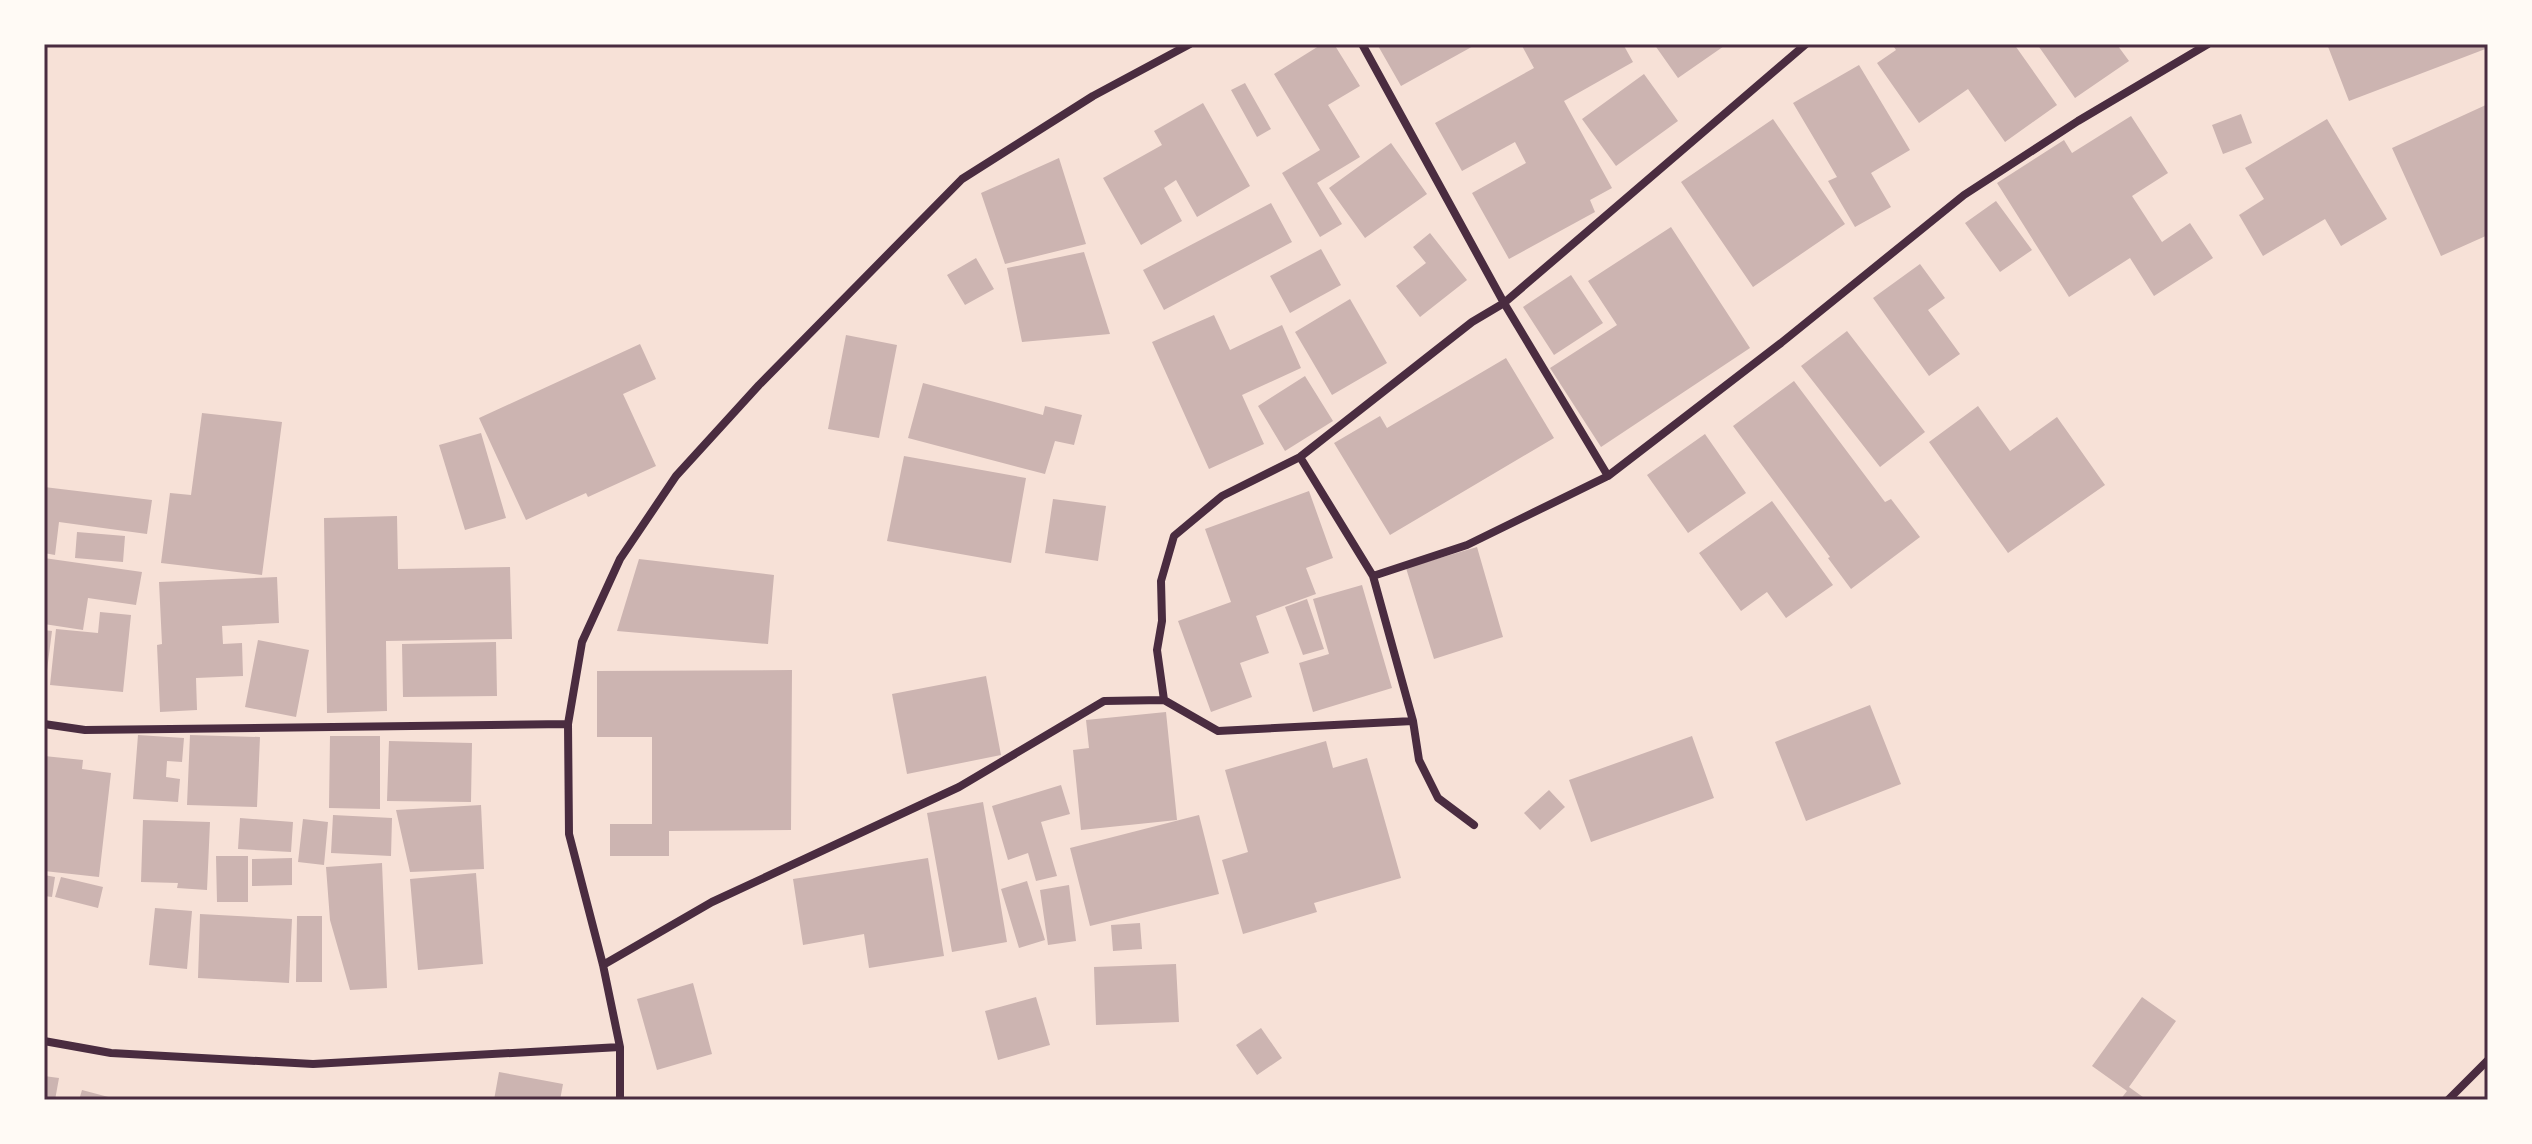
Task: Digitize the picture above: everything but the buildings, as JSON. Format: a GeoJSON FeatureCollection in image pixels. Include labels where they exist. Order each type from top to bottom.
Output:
{"type":"FeatureCollection","features":[{"type":"Feature","properties":{"kind":"street"},"geometry":{"type":"LineString","coordinates":[[620,1100],[620,1047],[603,965],[569,834],[568,724],[582,642],[620,559],[676,476],[801,341],[962,179],[1093,96],[1190,44]]}},
{"type":"Feature","properties":{"kind":"street"},"geometry":{"type":"LineString","coordinates":[[1362,44],[1504,303],[1608,476]]}},
{"type":"Feature","properties":{"kind":"street"},"geometry":{"type":"LineString","coordinates":[[1164,700],[1157,650],[1162,621],[1161,581],[1174,536],[1222,496],[1300,457],[1472,322],[1504,303],[1806,44]]}},
{"type":"Feature","properties":{"kind":"street"},"geometry":{"type":"LineString","coordinates":[[1373,576],[1467,545],[1608,476],[1781,343],[1964,195],[2078,121],[2208,44]]}},
{"type":"Feature","properties":{"kind":"street"},"geometry":{"type":"LineString","coordinates":[[1300,457],[1373,576],[1413,721],[1419,760],[1438,798],[1474,825]]}},
{"type":"Feature","properties":{"kind":"street"},"geometry":{"type":"LineString","coordinates":[[603,965],[712,902],[959,787],[1104,701],[1164,700],[1218,731],[1413,721]]}},
{"type":"Feature","properties":{"kind":"street"},"geometry":{"type":"LineString","coordinates":[[44,724],[85,730],[568,724]]}},
{"type":"Feature","properties":{"kind":"street"},"geometry":{"type":"LineString","coordinates":[[44,1041],[111,1053],[313,1064],[620,1047]]}},
{"type":"Feature","properties":{"kind":"street"},"geometry":{"type":"LineString","coordinates":[[2448,1100],[2488,1060]]}}]}
